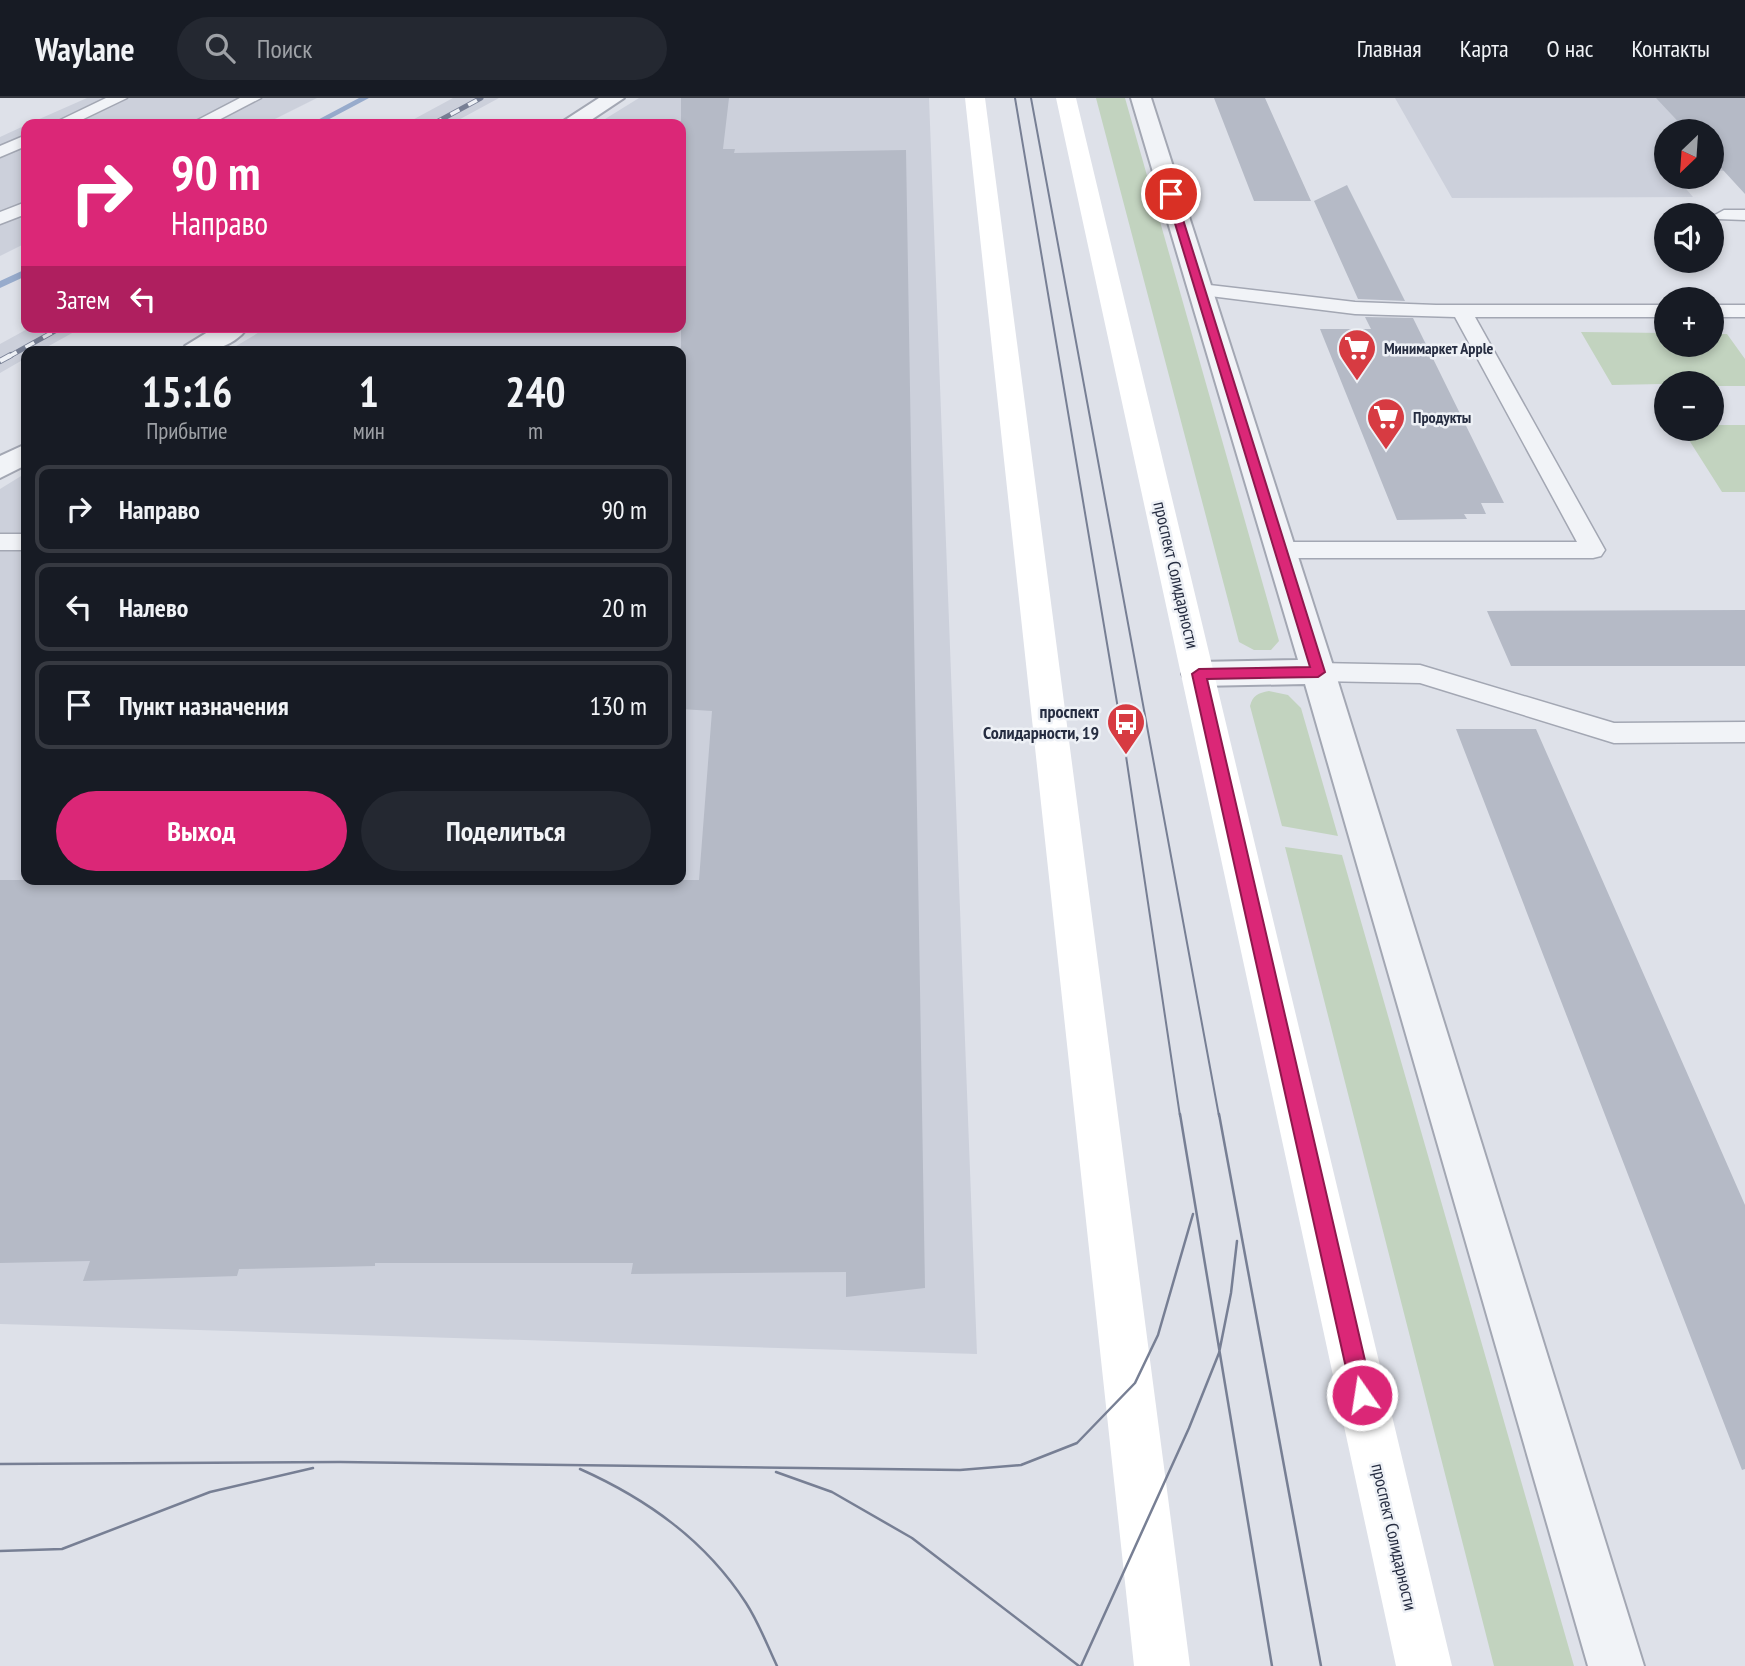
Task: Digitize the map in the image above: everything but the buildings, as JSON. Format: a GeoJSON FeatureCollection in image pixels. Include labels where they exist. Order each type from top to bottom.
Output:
{"type":"FeatureCollection","features":[{"type":"Feature","properties":{"kind":"main road"},"geometry":{"type":"LineString","coordinates":[[975,98],[1162,1666]]}},
{"type":"Feature","properties":{"kind":"main road","name":"проспект Солидарности"},"geometry":{"type":"LineString","coordinates":[[1066,98],[1424,1666]]}},
{"type":"Feature","properties":{"kind":"street"},"geometry":{"type":"LineString","coordinates":[[578,119],[614,98]]}},
{"type":"Feature","properties":{"kind":"street"},"geometry":{"type":"LineString","coordinates":[[1141,98],[1318,672],[1616,1666]]}},
{"type":"Feature","properties":{"kind":"street"},"geometry":{"type":"LineString","coordinates":[[204,346],[224,333]]}},
{"type":"Feature","properties":{"kind":"street"},"geometry":{"type":"LineString","coordinates":[[0,469],[21,456]]}},
{"type":"Feature","properties":{"kind":"street"},"geometry":{"type":"LineString","coordinates":[[1199,674],[1318,672]]}},
{"type":"Feature","properties":{"kind":"lane"},"geometry":{"type":"LineString","coordinates":[[71,119],[119,98]]}},
{"type":"Feature","properties":{"kind":"lane"},"geometry":{"type":"LineString","coordinates":[[209,119],[253,98]]}},
{"type":"Feature","properties":{"kind":"lane"},"geometry":{"type":"LineString","coordinates":[[0,152],[21,142]]}},
{"type":"Feature","properties":{"kind":"lane"},"geometry":{"type":"LineString","coordinates":[[0,219],[21,208]]}},
{"type":"Feature","properties":{"kind":"lane"},"geometry":{"type":"LineString","coordinates":[[1724,215],[1745,215]]}},
{"type":"Feature","properties":{"kind":"lane"},"geometry":{"type":"LineString","coordinates":[[1201,290],[1355,308],[1462,312],[1654,311]]}},
{"type":"Feature","properties":{"kind":"lane"},"geometry":{"type":"LineString","coordinates":[[1724,311],[1745,311]]}},
{"type":"Feature","properties":{"kind":"lane"},"geometry":{"type":"LineString","coordinates":[[1281,550],[1593,550],[1462,312]]}},
{"type":"Feature","properties":{"kind":"lane"},"geometry":{"type":"LineString","coordinates":[[0,542],[21,542]]}},
{"type":"Feature","properties":{"kind":"lane"},"geometry":{"type":"LineString","coordinates":[[1318,672],[1420,674],[1614,733],[1745,732]]}},
{"type":"Feature","properties":{"kind":"shaded area"},"geometry":{"type":"Polygon","coordinates":[[[87,98],[317,98],[275,119],[39,119],[87,98]]]}},
{"type":"Feature","properties":{"kind":"shaded area"},"geometry":{"type":"Polygon","coordinates":[[[453,98],[499,98],[460,119],[414,119],[453,98]]]}},
{"type":"Feature","properties":{"kind":"shaded area"},"geometry":{"type":"Polygon","coordinates":[[[639,98],[929,98],[977,1354],[0,1324],[0,489],[21,476],[21,885],[686,885],[686,346],[236,346],[258,333],[686,333],[686,119],[605,119],[639,98]]]}},
{"type":"Feature","properties":{"kind":"shaded area"},"geometry":{"type":"Polygon","coordinates":[[[1395,98],[1745,98],[1745,171],[1724,171],[1724,119],[1654,119],[1654,189],[1686,189],[1693,197],[1452,198],[1395,98]]]}},
{"type":"Feature","properties":{"kind":"shaded area"},"geometry":{"type":"Polygon","coordinates":[[[21,127],[21,246],[0,256],[0,137],[21,127]]]}},
{"type":"Feature","properties":{"kind":"shaded area"},"geometry":{"type":"Polygon","coordinates":[[[21,332],[72,333],[49,346],[21,346],[21,361],[0,373],[0,344],[21,332]]]}},
{"type":"Feature","properties":{"kind":"green space"},"geometry":{"type":"Polygon","coordinates":[[[1096,98],[1125,98],[1279,641],[1271,650],[1254,650],[1239,642],[1096,98]]]}},
{"type":"Feature","properties":{"kind":"green space"},"geometry":{"type":"Polygon","coordinates":[[[1581,332],[1654,333],[1654,357],[1724,357],[1724,334],[1727,334],[1745,359],[1745,386],[1724,386],[1724,371],[1654,371],[1654,384],[1612,385],[1581,332]]]}},
{"type":"Feature","properties":{"kind":"green space"},"geometry":{"type":"Polygon","coordinates":[[[1724,425],[1745,425],[1745,492],[1722,492],[1690,441],[1724,441],[1724,425]]]}},
{"type":"Feature","properties":{"kind":"green space"},"geometry":{"type":"Polygon","coordinates":[[[1269,691],[1288,695],[1301,708],[1338,836],[1282,826],[1250,706],[1256,695],[1269,691]]]}},
{"type":"Feature","properties":{"kind":"green space"},"geometry":{"type":"Polygon","coordinates":[[[1285,847],[1342,855],[1574,1666],[1494,1666],[1285,847]]]}},
{"type":"Feature","properties":{"kind":"waterway"},"geometry":{"type":"LineString","coordinates":[[324,119],[365,98]]}},
{"type":"Feature","properties":{"kind":"waterway"},"geometry":{"type":"LineString","coordinates":[[0,285],[21,274]]}},
{"type":"Feature","properties":{"kind":"tram line"},"geometry":{"type":"LineString","coordinates":[[1015,98],[1126,756],[1180,1116]]}},
{"type":"Feature","properties":{"kind":"tram line"},"geometry":{"type":"LineString","coordinates":[[1031,98],[1219,1116]]}},
{"type":"Feature","properties":{"kind":"tram line"},"geometry":{"type":"LineString","coordinates":[[1180,1114],[1219,1351]]}},
{"type":"Feature","properties":{"kind":"tram line"},"geometry":{"type":"LineString","coordinates":[[1219,1114],[1321,1666]]}},
{"type":"Feature","properties":{"kind":"tram line"},"geometry":{"type":"LineString","coordinates":[[0,1464],[340,1462],[960,1470],[1021,1465],[1077,1443],[1135,1383],[1158,1335],[1193,1214]]}},
{"type":"Feature","properties":{"kind":"tram line"},"geometry":{"type":"LineString","coordinates":[[1219,1351],[1231,1293],[1237,1241]]}},
{"type":"Feature","properties":{"kind":"tram line"},"geometry":{"type":"LineString","coordinates":[[1081,1666],[1189,1428],[1219,1351]]}},
{"type":"Feature","properties":{"kind":"tram line"},"geometry":{"type":"LineString","coordinates":[[1219,1351],[1272,1666]]}},
{"type":"Feature","properties":{"kind":"tram line"},"geometry":{"type":"LineString","coordinates":[[0,1551],[62,1549],[210,1492],[313,1468]]}},
{"type":"Feature","properties":{"kind":"tram line"},"geometry":{"type":"LineString","coordinates":[[580,1469],[651,1508],[693,1541],[730,1580],[751,1611],[777,1666]]}},
{"type":"Feature","properties":{"kind":"tram line"},"geometry":{"type":"LineString","coordinates":[[776,1472],[832,1492],[912,1538],[1079,1666]]}},
{"type":"Feature","properties":{"kind":"railway"},"geometry":{"type":"LineString","coordinates":[[442,119],[481,98]]}},
{"type":"Feature","properties":{"kind":"railway"},"geometry":{"type":"LineString","coordinates":[[28,346],[51,333]]}},
{"type":"Feature","properties":{"kind":"railway"},"geometry":{"type":"LineString","coordinates":[[8,357],[21,350]]}},
{"type":"Feature","properties":{"kind":"railway"},"geometry":{"type":"LineString","coordinates":[[0,361],[11,355]]}},
{"type":"Feature","properties":{"kind":"place","name":"Минимаркет Apple"},"geometry":{"type":"Point","coordinates":[1357,382]}},
{"type":"Feature","properties":{"kind":"place","name":"Продукты"},"geometry":{"type":"Point","coordinates":[1386,451]}},
{"type":"Feature","properties":{"kind":"place","name":"проспект Солидарности, 19"},"geometry":{"type":"Point","coordinates":[1126,756]}},
{"type":"Feature","properties":{"kind":"route"},"geometry":{"type":"LineString","coordinates":[[1171,194],[1318,672],[1199,674],[1362,1395]]}}]}
